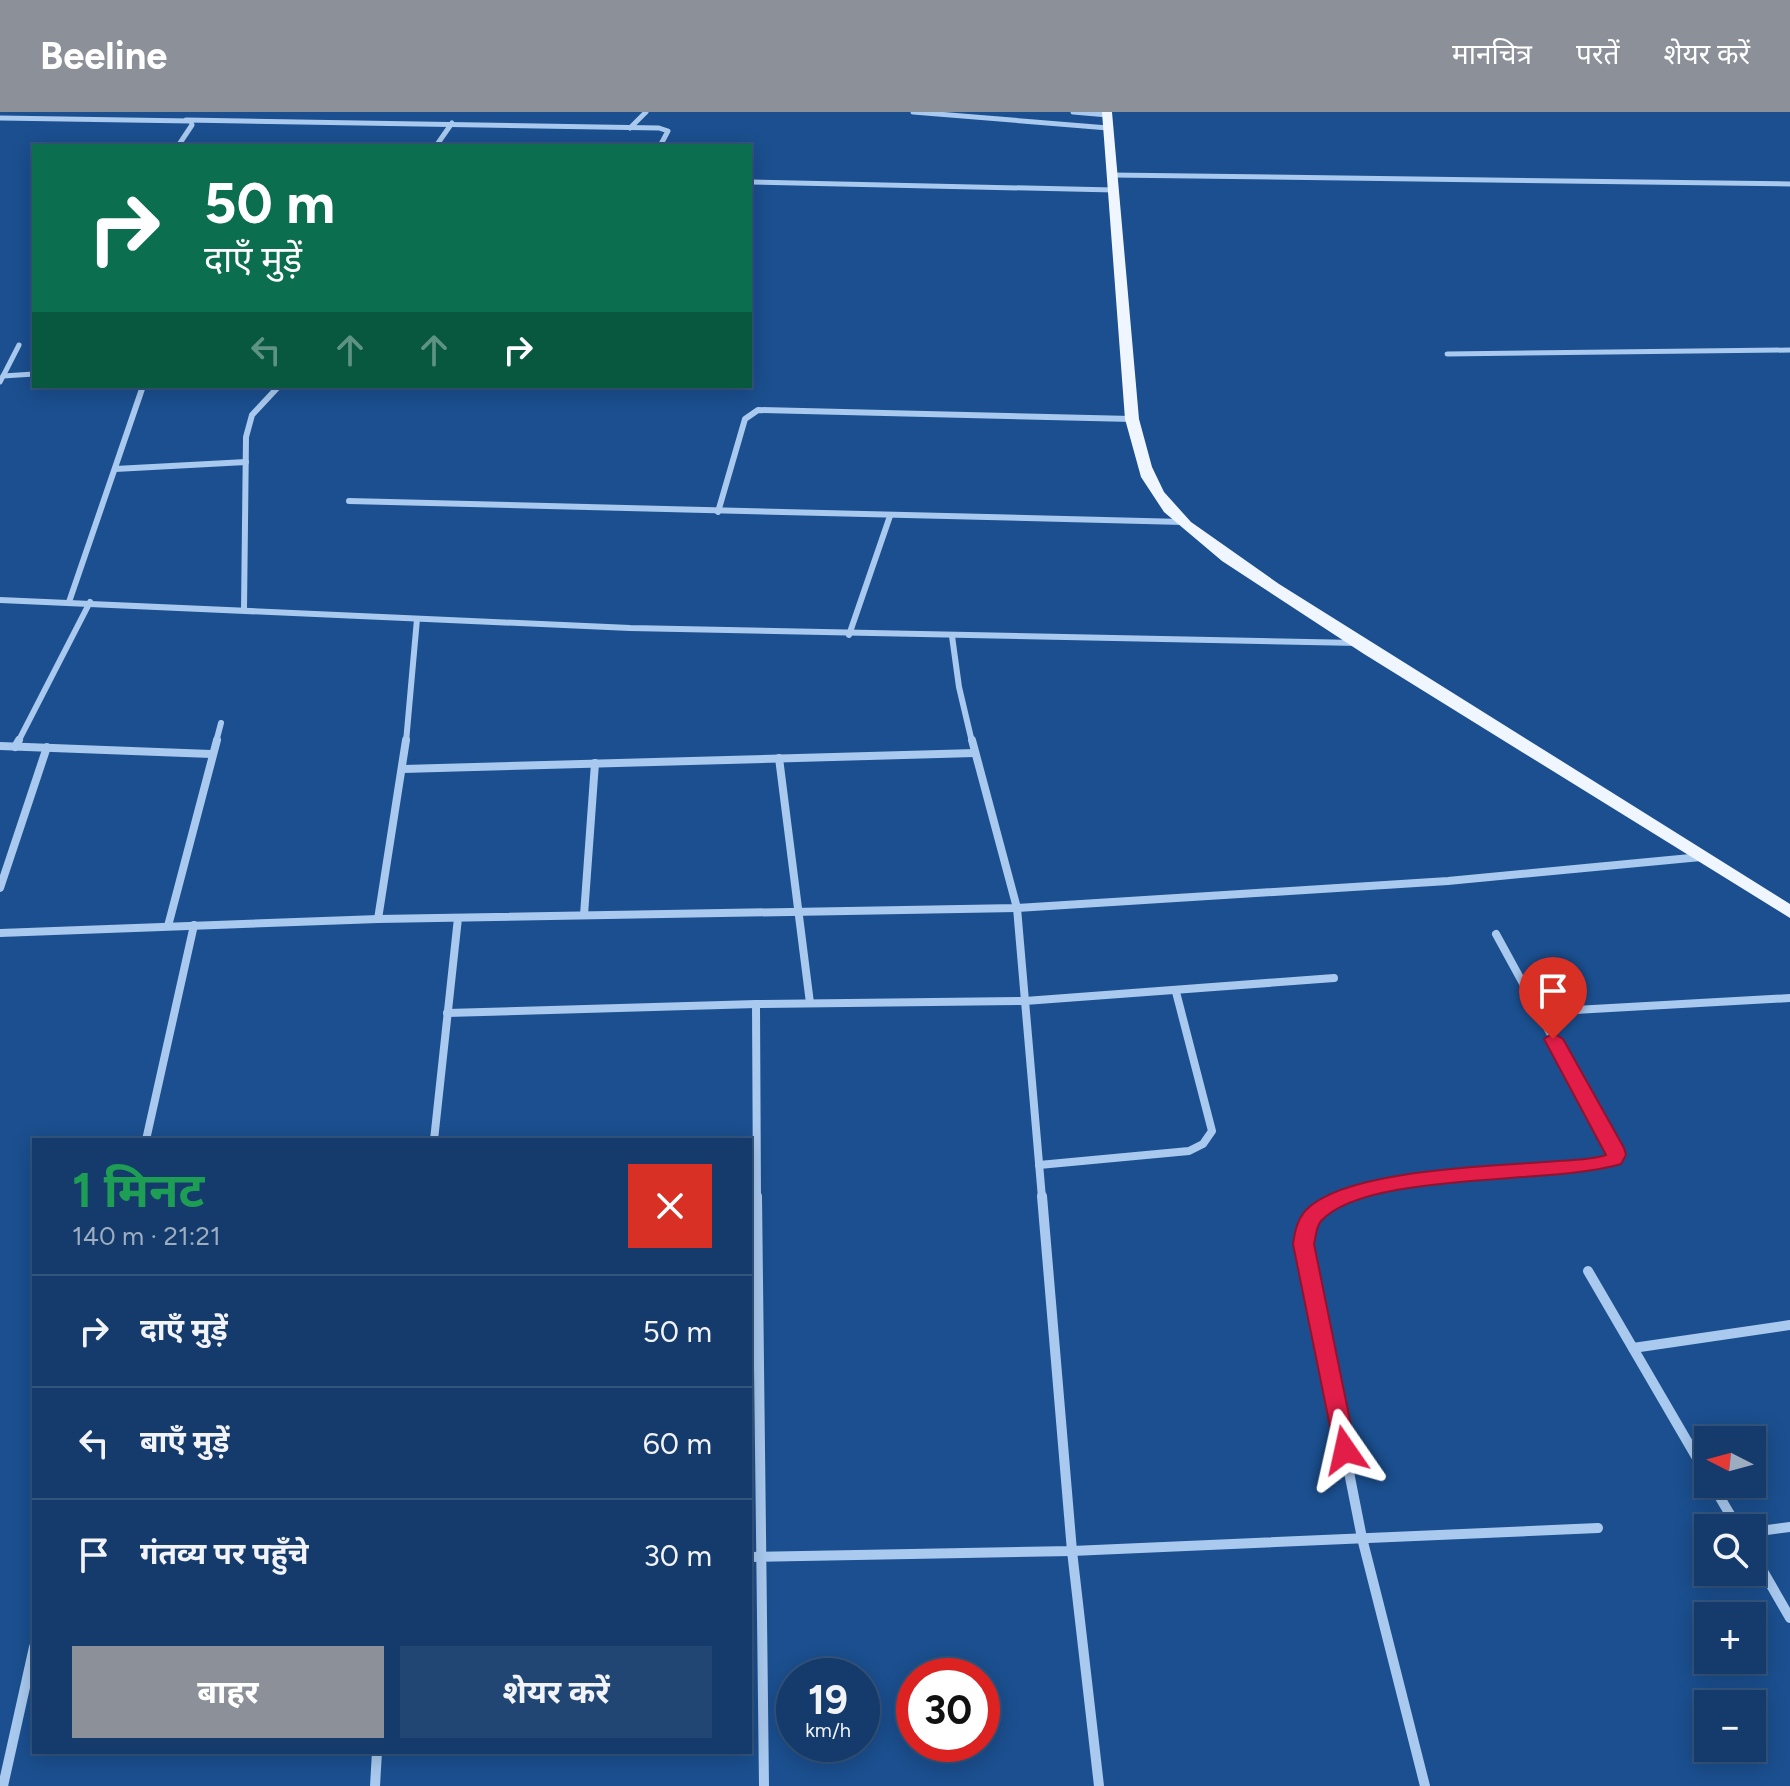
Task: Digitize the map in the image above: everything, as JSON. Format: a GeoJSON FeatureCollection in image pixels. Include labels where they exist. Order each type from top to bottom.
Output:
{"type":"FeatureCollection","features":[{"type":"Feature","properties":{"kind":"main road"},"geometry":{"type":"LineString","coordinates":[[1108,118],[1132,419],[1143,465],[1158,495],[1183,522],[1358,643],[1790,912]]}},
{"type":"Feature","properties":{"kind":"street"},"geometry":{"type":"LineString","coordinates":[[228,119],[231,112]]}},
{"type":"Feature","properties":{"kind":"street"},"geometry":{"type":"LineString","coordinates":[[630,128],[646,112]]}},
{"type":"Feature","properties":{"kind":"street"},"geometry":{"type":"LineString","coordinates":[[913,112],[1108,118]]}},
{"type":"Feature","properties":{"kind":"street"},"geometry":{"type":"LineString","coordinates":[[1073,112],[1108,118]]}},
{"type":"Feature","properties":{"kind":"street"},"geometry":{"type":"LineString","coordinates":[[0,118],[452,123],[667,130],[661,144]]}},
{"type":"Feature","properties":{"kind":"street"},"geometry":{"type":"LineString","coordinates":[[179,144],[193,122],[186,120]]}},
{"type":"Feature","properties":{"kind":"street"},"geometry":{"type":"LineString","coordinates":[[437,144],[452,123]]}},
{"type":"Feature","properties":{"kind":"street"},"geometry":{"type":"LineString","coordinates":[[752,182],[1790,184]]}},
{"type":"Feature","properties":{"kind":"street"},"geometry":{"type":"LineString","coordinates":[[2,379],[19,345]]}},
{"type":"Feature","properties":{"kind":"street"},"geometry":{"type":"LineString","coordinates":[[1447,354],[1790,350]]}},
{"type":"Feature","properties":{"kind":"street"},"geometry":{"type":"LineString","coordinates":[[2,379],[32,374]]}},
{"type":"Feature","properties":{"kind":"street"},"geometry":{"type":"LineString","coordinates":[[69,602],[142,388]]}},
{"type":"Feature","properties":{"kind":"street"},"geometry":{"type":"LineString","coordinates":[[244,610],[246,437],[252,415],[277,388]]}},
{"type":"Feature","properties":{"kind":"street"},"geometry":{"type":"LineString","coordinates":[[718,512],[745,419],[752,411],[772,409],[1132,419]]}},
{"type":"Feature","properties":{"kind":"street"},"geometry":{"type":"LineString","coordinates":[[115,469],[246,462]]}},
{"type":"Feature","properties":{"kind":"street"},"geometry":{"type":"LineString","coordinates":[[349,501],[1183,522]]}},
{"type":"Feature","properties":{"kind":"street"},"geometry":{"type":"LineString","coordinates":[[849,635],[890,516]]}},
{"type":"Feature","properties":{"kind":"street"},"geometry":{"type":"LineString","coordinates":[[0,600],[849,635],[1358,643]]}},
{"type":"Feature","properties":{"kind":"street"},"geometry":{"type":"LineString","coordinates":[[15,747],[90,602]]}},
{"type":"Feature","properties":{"kind":"street"},"geometry":{"type":"LineString","coordinates":[[378,919],[403,769],[417,619]]}},
{"type":"Feature","properties":{"kind":"street"},"geometry":{"type":"LineString","coordinates":[[952,636],[959,687],[1017,908],[1072,1551],[1099,1786]]}},
{"type":"Feature","properties":{"kind":"street"},"geometry":{"type":"LineString","coordinates":[[168,926],[221,723]]}},
{"type":"Feature","properties":{"kind":"street"},"geometry":{"type":"LineString","coordinates":[[0,746],[211,754]]}},
{"type":"Feature","properties":{"kind":"street"},"geometry":{"type":"LineString","coordinates":[[0,888],[47,747]]}},
{"type":"Feature","properties":{"kind":"street"},"geometry":{"type":"LineString","coordinates":[[403,769],[975,753]]}},
{"type":"Feature","properties":{"kind":"street"},"geometry":{"type":"LineString","coordinates":[[779,758],[810,1003]]}},
{"type":"Feature","properties":{"kind":"street"},"geometry":{"type":"LineString","coordinates":[[584,915],[595,763]]}},
{"type":"Feature","properties":{"kind":"street"},"geometry":{"type":"LineString","coordinates":[[0,933],[378,919],[1017,908],[1448,881],[1702,857]]}},
{"type":"Feature","properties":{"kind":"street"},"geometry":{"type":"LineString","coordinates":[[434,1138],[458,918]]}},
{"type":"Feature","properties":{"kind":"street"},"geometry":{"type":"LineString","coordinates":[[146,1138],[194,925]]}},
{"type":"Feature","properties":{"kind":"street"},"geometry":{"type":"LineString","coordinates":[[1425,1786],[1362,1538],[1304,1244],[1307,1226],[1315,1214],[1348,1195],[1453,1175],[1598,1164],[1614,1159],[1613,1148],[1496,934]]}},
{"type":"Feature","properties":{"kind":"street"},"geometry":{"type":"LineString","coordinates":[[447,1013],[756,1004],[1025,1001],[1334,978]]}},
{"type":"Feature","properties":{"kind":"street"},"geometry":{"type":"LineString","coordinates":[[1039,1165],[1189,1151],[1203,1146],[1209,1139],[1212,1131],[1206,1104],[1176,992]]}},
{"type":"Feature","properties":{"kind":"street"},"geometry":{"type":"LineString","coordinates":[[1539,1012],[1790,998]]}},
{"type":"Feature","properties":{"kind":"street"},"geometry":{"type":"LineString","coordinates":[[756,1004],[754,1556],[764,1786]]}},
{"type":"Feature","properties":{"kind":"street"},"geometry":{"type":"LineString","coordinates":[[1588,1271],[1694,1453]]}},
{"type":"Feature","properties":{"kind":"street"},"geometry":{"type":"LineString","coordinates":[[1633,1348],[1790,1325]]}},
{"type":"Feature","properties":{"kind":"street"},"geometry":{"type":"LineString","coordinates":[[1766,1530],[1790,1527]]}},
{"type":"Feature","properties":{"kind":"street"},"geometry":{"type":"LineString","coordinates":[[754,1556],[1072,1551],[1598,1528]]}},
{"type":"Feature","properties":{"kind":"street"},"geometry":{"type":"LineString","coordinates":[[1766,1576],[1790,1618]]}},
{"type":"Feature","properties":{"kind":"street"},"geometry":{"type":"LineString","coordinates":[[3,1786],[32,1656]]}},
{"type":"Feature","properties":{"kind":"street"},"geometry":{"type":"LineString","coordinates":[[375,1786],[377,1754]]}},
{"type":"Feature","properties":{"kind":"route"},"geometry":{"type":"LineString","coordinates":[[1345,1450],[1304,1244],[1307,1226],[1315,1214],[1328,1205],[1348,1195],[1377,1188],[1453,1175],[1609,1163],[1616,1155],[1613,1148],[1553,1039]]}}]}
